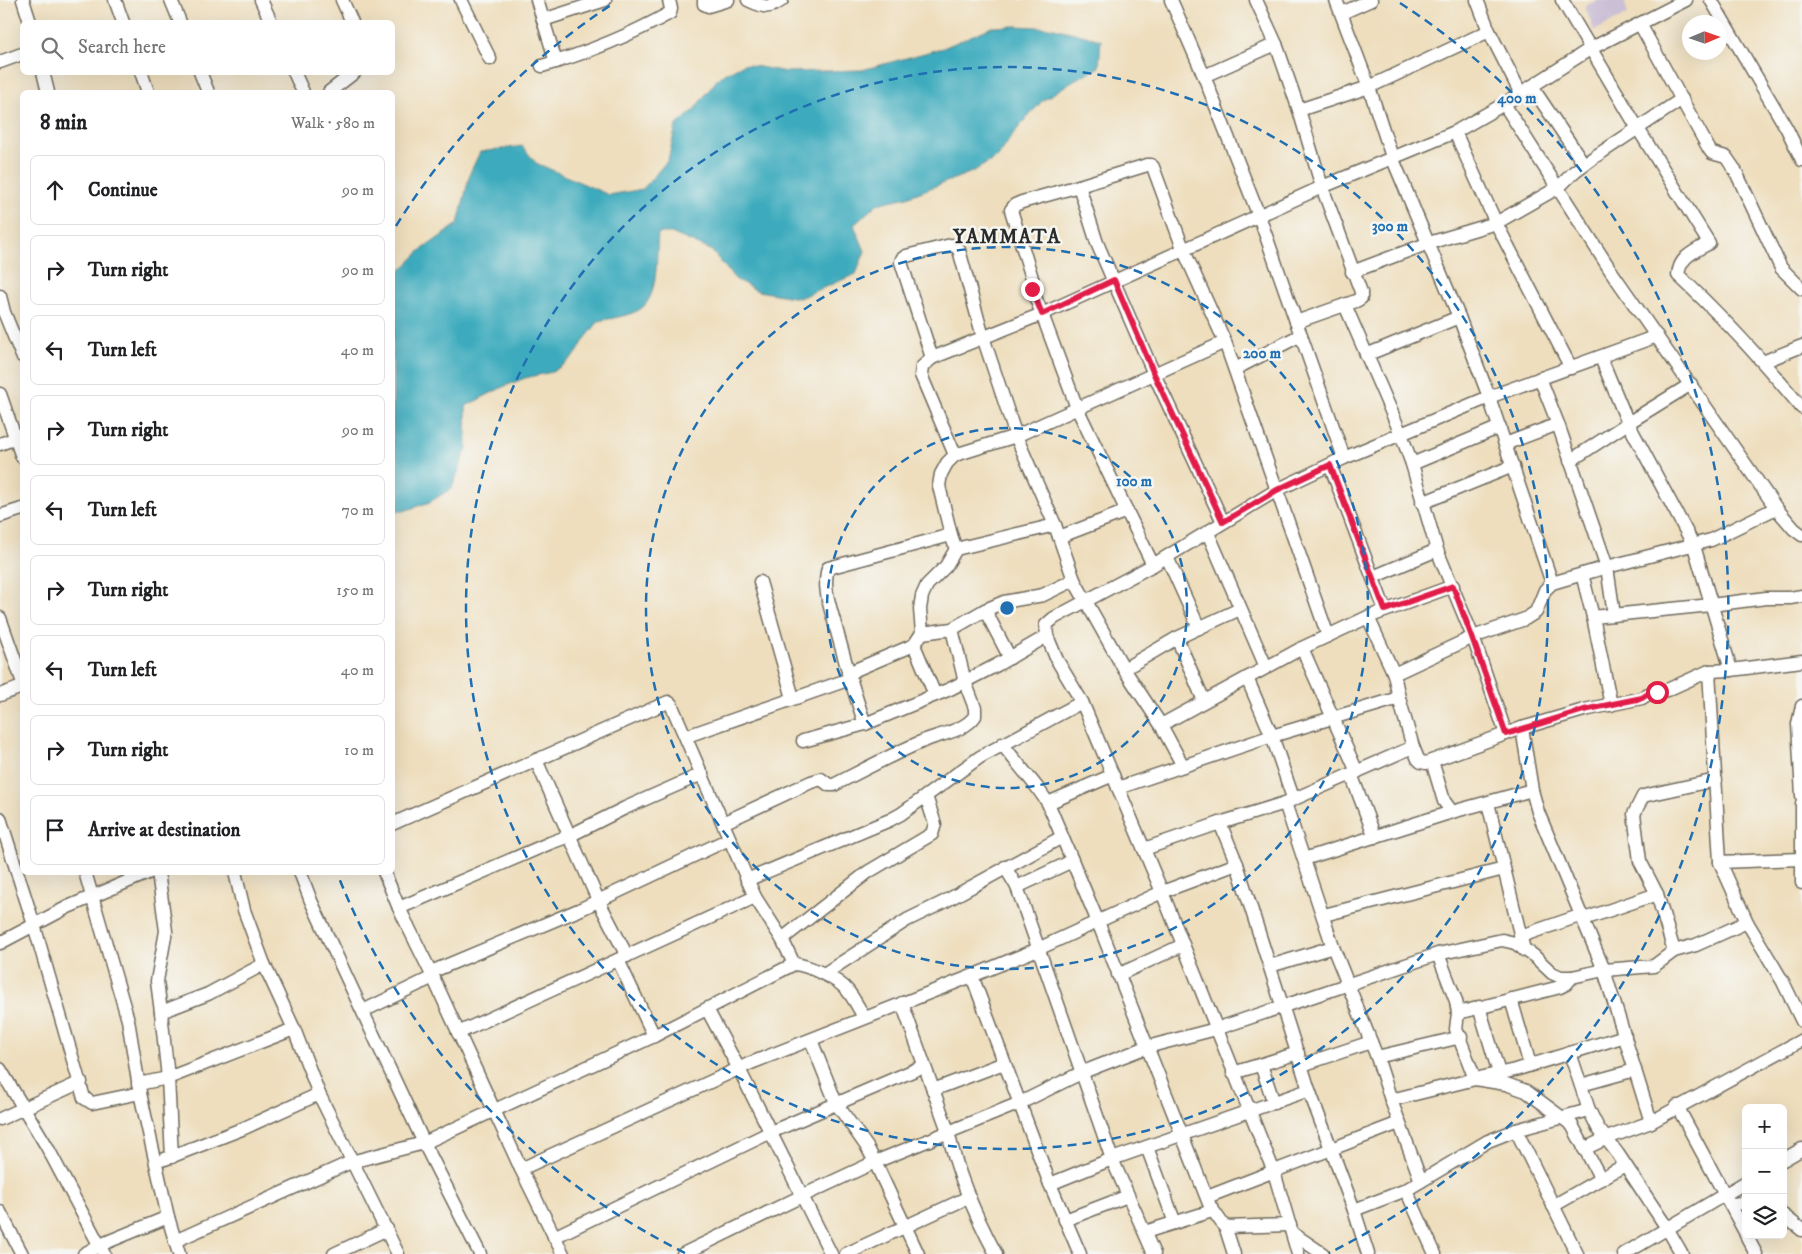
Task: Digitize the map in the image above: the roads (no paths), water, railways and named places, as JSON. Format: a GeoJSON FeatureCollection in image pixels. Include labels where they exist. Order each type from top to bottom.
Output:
{"type":"FeatureCollection","features":[{"type":"Feature","properties":{"kind":"street"},"geometry":{"type":"LineString","coordinates":[[23,0],[29,20]]}},
{"type":"Feature","properties":{"kind":"street"},"geometry":{"type":"LineString","coordinates":[[115,0],[122,20]]}},
{"type":"Feature","properties":{"kind":"street"},"geometry":{"type":"LineString","coordinates":[[171,0],[179,20]]}},
{"type":"Feature","properties":{"kind":"street"},"geometry":{"type":"LineString","coordinates":[[261,0],[270,20]]}},
{"type":"Feature","properties":{"kind":"street"},"geometry":{"type":"LineString","coordinates":[[342,0],[351,20]]}},
{"type":"Feature","properties":{"kind":"street"},"geometry":{"type":"LineString","coordinates":[[461,0],[490,59]]}},
{"type":"Feature","properties":{"kind":"street"},"geometry":{"type":"LineString","coordinates":[[537,0],[556,62]]}},
{"type":"Feature","properties":{"kind":"street"},"geometry":{"type":"LineString","coordinates":[[543,20],[605,0]]}},
{"type":"Feature","properties":{"kind":"street"},"geometry":{"type":"LineString","coordinates":[[542,66],[600,48],[670,13],[669,0]]}},
{"type":"Feature","properties":{"kind":"street"},"geometry":{"type":"LineString","coordinates":[[704,0],[704,4],[708,6],[728,0]]}},
{"type":"Feature","properties":{"kind":"street"},"geometry":{"type":"LineString","coordinates":[[748,0],[764,7],[772,6],[782,0]]}},
{"type":"Feature","properties":{"kind":"street"},"geometry":{"type":"LineString","coordinates":[[1170,0],[1204,76],[1259,216],[1344,458]]}},
{"type":"Feature","properties":{"kind":"street"},"geometry":{"type":"LineString","coordinates":[[1256,0],[1276,44],[1299,110],[1322,187],[1361,292],[1361,298],[1356,301],[1296,322]]}},
{"type":"Feature","properties":{"kind":"street"},"geometry":{"type":"LineString","coordinates":[[1336,0],[1369,87],[1392,157],[1429,244],[1489,397],[1552,583]]}},
{"type":"Feature","properties":{"kind":"street"},"geometry":{"type":"LineString","coordinates":[[1342,12],[1371,0]]}},
{"type":"Feature","properties":{"kind":"street"},"geometry":{"type":"LineString","coordinates":[[1477,0],[1489,31],[1526,90],[1584,164]]}},
{"type":"Feature","properties":{"kind":"street"},"geometry":{"type":"LineString","coordinates":[[1562,0],[1637,127],[1709,243],[1682,260],[1679,265],[1678,275],[1708,303],[1763,362],[1802,408]]}},
{"type":"Feature","properties":{"kind":"street"},"geometry":{"type":"LineString","coordinates":[[955,455],[921,375],[922,367],[932,358],[1042,314],[1322,187],[1454,132],[1504,104],[1590,49],[1686,0]]}},
{"type":"Feature","properties":{"kind":"street"},"geometry":{"type":"LineString","coordinates":[[1711,0],[1787,129],[1802,160]]}},
{"type":"Feature","properties":{"kind":"street"},"geometry":{"type":"LineString","coordinates":[[1640,24],[1709,149],[1712,153],[1726,157],[1735,170],[1781,268],[1802,289]]}},
{"type":"Feature","properties":{"kind":"street"},"geometry":{"type":"LineString","coordinates":[[1299,110],[1369,87],[1489,31]]}},
{"type":"Feature","properties":{"kind":"street"},"geometry":{"type":"LineString","coordinates":[[1204,76],[1276,44]]}},
{"type":"Feature","properties":{"kind":"street"},"geometry":{"type":"LineString","coordinates":[[0,62],[20,55]]}},
{"type":"Feature","properties":{"kind":"street"},"geometry":{"type":"LineString","coordinates":[[44,75],[48,90]]}},
{"type":"Feature","properties":{"kind":"street"},"geometry":{"type":"LineString","coordinates":[[142,75],[147,90]]}},
{"type":"Feature","properties":{"kind":"street"},"geometry":{"type":"LineString","coordinates":[[201,75],[207,90]]}},
{"type":"Feature","properties":{"kind":"street"},"geometry":{"type":"LineString","coordinates":[[295,75],[302,90]]}},
{"type":"Feature","properties":{"kind":"street"},"geometry":{"type":"LineString","coordinates":[[332,90],[351,75]]}},
{"type":"Feature","properties":{"kind":"street"},"geometry":{"type":"LineString","coordinates":[[1352,272],[1429,244],[1496,223],[1559,187],[1584,164],[1637,127],[1682,99]]}},
{"type":"Feature","properties":{"kind":"street"},"geometry":{"type":"LineString","coordinates":[[1504,104],[1611,270],[1776,508],[1802,535]]}},
{"type":"Feature","properties":{"kind":"street"},"geometry":{"type":"LineString","coordinates":[[1454,132],[1496,223],[1571,368]]}},
{"type":"Feature","properties":{"kind":"street"},"geometry":{"type":"LineString","coordinates":[[1153,565],[1077,408],[1032,289],[1032,278],[1011,210],[1015,205],[1022,202],[1151,165],[1184,251],[1235,368],[1328,636]]}},
{"type":"Feature","properties":{"kind":"street"},"geometry":{"type":"LineString","coordinates":[[1078,186],[1092,230],[1154,374],[1223,522]]}},
{"type":"Feature","properties":{"kind":"street"},"geometry":{"type":"LineString","coordinates":[[932,358],[901,262],[902,258],[906,256],[951,245],[956,246],[959,250],[983,337],[1016,436],[1057,531],[1074,580],[1124,669],[1161,725],[1183,766]]}},
{"type":"Feature","properties":{"kind":"street"},"geometry":{"type":"LineString","coordinates":[[0,296],[4,312],[20,351]]}},
{"type":"Feature","properties":{"kind":"street"},"geometry":{"type":"LineString","coordinates":[[1345,305],[1401,434],[1412,464],[1437,550],[1453,586],[1506,734]]}},
{"type":"Feature","properties":{"kind":"street"},"geometry":{"type":"LineString","coordinates":[[1366,355],[1458,317]]}},
{"type":"Feature","properties":{"kind":"street"},"geometry":{"type":"LineString","coordinates":[[1235,368],[1301,335]]}},
{"type":"Feature","properties":{"kind":"street"},"geometry":{"type":"LineString","coordinates":[[1298,1254],[1274,1172],[1162,892],[1082,702],[1057,660],[1046,636],[1046,625],[1054,618],[1208,533],[1277,490],[1344,458],[1489,397],[1658,336]]}},
{"type":"Feature","properties":{"kind":"street"},"geometry":{"type":"LineString","coordinates":[[956,549],[939,486],[941,474],[947,463],[955,455],[1016,436],[1225,342]]}},
{"type":"Feature","properties":{"kind":"street"},"geometry":{"type":"LineString","coordinates":[[1763,362],[1802,346]]}},
{"type":"Feature","properties":{"kind":"street"},"geometry":{"type":"LineString","coordinates":[[1601,358],[1628,423],[1694,546],[1731,670]]}},
{"type":"Feature","properties":{"kind":"street"},"geometry":{"type":"LineString","coordinates":[[1540,378],[1558,424],[1607,567],[1614,615]]}},
{"type":"Feature","properties":{"kind":"street"},"geometry":{"type":"LineString","coordinates":[[1570,461],[1691,384]]}},
{"type":"Feature","properties":{"kind":"street"},"geometry":{"type":"LineString","coordinates":[[0,394],[20,449]]}},
{"type":"Feature","properties":{"kind":"street"},"geometry":{"type":"LineString","coordinates":[[1505,444],[1558,424]]}},
{"type":"Feature","properties":{"kind":"street"},"geometry":{"type":"LineString","coordinates":[[1412,464],[1500,427]]}},
{"type":"Feature","properties":{"kind":"street"},"geometry":{"type":"LineString","coordinates":[[0,444],[16,438]]}},
{"type":"Feature","properties":{"kind":"street"},"geometry":{"type":"LineString","coordinates":[[1330,465],[1385,610]]}},
{"type":"Feature","properties":{"kind":"street"},"geometry":{"type":"LineString","coordinates":[[1422,503],[1513,466]]}},
{"type":"Feature","properties":{"kind":"street"},"geometry":{"type":"LineString","coordinates":[[1394,674],[1472,637],[1525,620],[1536,612],[1544,590],[1552,583],[1607,567],[1694,546],[1711,540],[1776,508]]}},
{"type":"Feature","properties":{"kind":"street"},"geometry":{"type":"LineString","coordinates":[[0,516],[20,510]]}},
{"type":"Feature","properties":{"kind":"street"},"geometry":{"type":"LineString","coordinates":[[686,736],[849,676],[914,645],[922,633],[920,609],[922,596],[927,585],[946,566],[956,549],[1057,531],[1127,511]]}},
{"type":"Feature","properties":{"kind":"street"},"geometry":{"type":"LineString","coordinates":[[1208,533],[1266,667]]}},
{"type":"Feature","properties":{"kind":"street"},"geometry":{"type":"LineString","coordinates":[[865,724],[849,676],[825,586],[828,568],[951,535]]}},
{"type":"Feature","properties":{"kind":"street"},"geometry":{"type":"LineString","coordinates":[[1373,577],[1437,550]]}},
{"type":"Feature","properties":{"kind":"street"},"geometry":{"type":"LineString","coordinates":[[1167,556],[1199,628]]}},
{"type":"Feature","properties":{"kind":"street"},"geometry":{"type":"LineString","coordinates":[[1582,574],[1611,704]]}},
{"type":"Feature","properties":{"kind":"street"},"geometry":{"type":"LineString","coordinates":[[922,633],[952,629],[985,610],[1004,602],[1043,595],[1074,580]]}},
{"type":"Feature","properties":{"kind":"street"},"geometry":{"type":"LineString","coordinates":[[760,582],[793,698]]}},
{"type":"Feature","properties":{"kind":"street"},"geometry":{"type":"LineString","coordinates":[[1161,725],[1302,648],[1385,610],[1453,586]]}},
{"type":"Feature","properties":{"kind":"street"},"geometry":{"type":"LineString","coordinates":[[1593,617],[1766,598],[1802,596]]}},
{"type":"Feature","properties":{"kind":"street"},"geometry":{"type":"LineString","coordinates":[[1124,669],[1177,638],[1240,609]]}},
{"type":"Feature","properties":{"kind":"street"},"geometry":{"type":"LineString","coordinates":[[985,610],[1010,658]]}},
{"type":"Feature","properties":{"kind":"street"},"geometry":{"type":"LineString","coordinates":[[1368,617],[1394,674],[1413,747],[1421,762],[1432,761],[1522,728],[1584,710],[1642,698],[1648,694],[1667,690],[1709,671],[1802,661]]}},
{"type":"Feature","properties":{"kind":"street"},"geometry":{"type":"LineString","coordinates":[[0,618],[20,674]]}},
{"type":"Feature","properties":{"kind":"street"},"geometry":{"type":"LineString","coordinates":[[722,823],[811,782],[821,779],[834,786],[881,760],[968,724],[976,716],[975,708],[965,682],[952,629]]}},
{"type":"Feature","properties":{"kind":"street"},"geometry":{"type":"LineString","coordinates":[[803,741],[865,724],[935,695],[965,682],[1046,636]]}},
{"type":"Feature","properties":{"kind":"street"},"geometry":{"type":"LineString","coordinates":[[1177,638],[1204,701]]}},
{"type":"Feature","properties":{"kind":"street"},"geometry":{"type":"LineString","coordinates":[[914,645],[935,695]]}},
{"type":"Feature","properties":{"kind":"street"},"geometry":{"type":"LineString","coordinates":[[1302,648],[1354,773],[1375,836]]}},
{"type":"Feature","properties":{"kind":"street"},"geometry":{"type":"LineString","coordinates":[[1709,671],[1720,862],[1747,922],[1783,982],[1802,1021]]}},
{"type":"Feature","properties":{"kind":"street"},"geometry":{"type":"LineString","coordinates":[[1247,678],[1272,736],[1304,859],[1334,947],[1377,1057],[1421,1181]]}},
{"type":"Feature","properties":{"kind":"street"},"geometry":{"type":"LineString","coordinates":[[0,695],[20,688]]}},
{"type":"Feature","properties":{"kind":"street"},"geometry":{"type":"LineString","coordinates":[[1118,788],[1272,736],[1399,698]]}},
{"type":"Feature","properties":{"kind":"street"},"geometry":{"type":"LineString","coordinates":[[395,823],[668,702],[672,704],[755,897],[782,939],[794,964]]}},
{"type":"Feature","properties":{"kind":"street"},"geometry":{"type":"LineString","coordinates":[[747,880],[873,829],[902,814],[980,757],[1082,702]]}},
{"type":"Feature","properties":{"kind":"street"},"geometry":{"type":"LineString","coordinates":[[1802,706],[1798,724],[1802,796]]}},
{"type":"Feature","properties":{"kind":"street"},"geometry":{"type":"LineString","coordinates":[[1522,728],[1532,790],[1542,821],[1604,970],[1650,1122]]}},
{"type":"Feature","properties":{"kind":"street"},"geometry":{"type":"LineString","coordinates":[[1002,744],[1048,803],[1098,922],[1212,1211],[1226,1228],[1234,1254]]}},
{"type":"Feature","properties":{"kind":"street"},"geometry":{"type":"LineString","coordinates":[[1144,849],[1289,801],[1413,747]]}},
{"type":"Feature","properties":{"kind":"street"},"geometry":{"type":"LineString","coordinates":[[536,760],[598,900],[654,1036]]}},
{"type":"Feature","properties":{"kind":"street"},"geometry":{"type":"LineString","coordinates":[[1432,761],[1444,801],[1452,812]]}},
{"type":"Feature","properties":{"kind":"street"},"geometry":{"type":"LineString","coordinates":[[398,908],[550,842],[569,836],[625,808],[702,774]]}},
{"type":"Feature","properties":{"kind":"street"},"geometry":{"type":"LineString","coordinates":[[1048,803],[1113,775]]}},
{"type":"Feature","properties":{"kind":"street"},"geometry":{"type":"LineString","coordinates":[[1674,951],[1657,894],[1640,861],[1636,842],[1634,814],[1643,796],[1716,780]]}},
{"type":"Feature","properties":{"kind":"street"},"geometry":{"type":"LineString","coordinates":[[1304,859],[1452,812],[1532,790]]}},
{"type":"Feature","properties":{"kind":"street"},"geometry":{"type":"LineString","coordinates":[[782,939],[868,872],[932,834],[935,824],[926,796]]}},
{"type":"Feature","properties":{"kind":"street"},"geometry":{"type":"LineString","coordinates":[[1488,803],[1524,950]]}},
{"type":"Feature","properties":{"kind":"street"},"geometry":{"type":"LineString","coordinates":[[1802,803],[1802,883]]}},
{"type":"Feature","properties":{"kind":"street"},"geometry":{"type":"LineString","coordinates":[[0,818],[34,925],[81,1082],[84,1098],[92,1102],[139,1088],[294,1029]]}},
{"type":"Feature","properties":{"kind":"street"},"geometry":{"type":"LineString","coordinates":[[1220,823],[1237,864],[1309,1090],[1333,1150],[1368,1254]]}},
{"type":"Feature","properties":{"kind":"street"},"geometry":{"type":"LineString","coordinates":[[824,974],[907,920],[942,903],[1062,837]]}},
{"type":"Feature","properties":{"kind":"street"},"geometry":{"type":"LineString","coordinates":[[363,1011],[432,974],[581,909],[729,839]]}},
{"type":"Feature","properties":{"kind":"street"},"geometry":{"type":"LineString","coordinates":[[1720,862],[1801,859]]}},
{"type":"Feature","properties":{"kind":"street"},"geometry":{"type":"LineString","coordinates":[[1017,887],[1072,861]]}},
{"type":"Feature","properties":{"kind":"street"},"geometry":{"type":"LineString","coordinates":[[521,1169],[739,1068],[1038,949],[1162,892],[1237,864]]}},
{"type":"Feature","properties":{"kind":"street"},"geometry":{"type":"LineString","coordinates":[[1005,868],[1017,887],[1112,1159],[1154,1254]]}},
{"type":"Feature","properties":{"kind":"street"},"geometry":{"type":"LineString","coordinates":[[1324,916],[1504,869]]}},
{"type":"Feature","properties":{"kind":"street"},"geometry":{"type":"LineString","coordinates":[[86,875],[128,1020],[139,1088],[168,1217],[179,1254]]}},
{"type":"Feature","properties":{"kind":"street"},"geometry":{"type":"LineString","coordinates":[[0,943],[68,907],[143,875]]}},
{"type":"Feature","properties":{"kind":"street"},"geometry":{"type":"LineString","coordinates":[[158,875],[166,931],[157,981],[168,1078],[172,1157]]}},
{"type":"Feature","properties":{"kind":"street"},"geometry":{"type":"LineString","coordinates":[[236,875],[244,910],[264,964],[294,1029],[319,1094],[398,1254]]}},
{"type":"Feature","properties":{"kind":"street"},"geometry":{"type":"LineString","coordinates":[[301,875],[311,901],[424,1143],[480,1254]]}},
{"type":"Feature","properties":{"kind":"street"},"geometry":{"type":"LineString","coordinates":[[385,875],[398,908],[432,974],[562,1254]]}},
{"type":"Feature","properties":{"kind":"street"},"geometry":{"type":"LineString","coordinates":[[1521,936],[1657,894]]}},
{"type":"Feature","properties":{"kind":"street"},"geometry":{"type":"LineString","coordinates":[[458,1032],[755,897]]}},
{"type":"Feature","properties":{"kind":"street"},"geometry":{"type":"LineString","coordinates":[[683,1254],[875,1162],[1020,1103],[1083,1072],[1146,1047],[1216,1029],[1438,954],[1502,940],[1515,943],[1534,956],[1552,973],[1562,977],[1572,977],[1604,970],[1654,966],[1674,951],[1696,945],[1747,922]]}},
{"type":"Feature","properties":{"kind":"street"},"geometry":{"type":"LineString","coordinates":[[1118,975],[1183,945]]}},
{"type":"Feature","properties":{"kind":"street"},"geometry":{"type":"LineString","coordinates":[[1270,966],[1334,947]]}},
{"type":"Feature","properties":{"kind":"street"},"geometry":{"type":"LineString","coordinates":[[1438,954],[1456,1002],[1458,1013],[1456,1029],[1475,1079]]}},
{"type":"Feature","properties":{"kind":"street"},"geometry":{"type":"LineString","coordinates":[[162,1012],[208,994],[264,964]]}},
{"type":"Feature","properties":{"kind":"street"},"geometry":{"type":"LineString","coordinates":[[175,1241],[351,1162],[424,1143],[654,1036],[794,964],[824,974],[847,989],[864,1017]]}},
{"type":"Feature","properties":{"kind":"street"},"geometry":{"type":"LineString","coordinates":[[972,976],[1050,1184],[1080,1254]]}},
{"type":"Feature","properties":{"kind":"street"},"geometry":{"type":"LineString","coordinates":[[1458,1013],[1560,987],[1566,984],[1572,977]]}},
{"type":"Feature","properties":{"kind":"street"},"geometry":{"type":"LineString","coordinates":[[1511,999],[1530,1065]]}},
{"type":"Feature","properties":{"kind":"street"},"geometry":{"type":"LineString","coordinates":[[902,1003],[948,1131],[952,1149],[969,1197],[978,1220],[996,1254]]}},
{"type":"Feature","properties":{"kind":"street"},"geometry":{"type":"LineString","coordinates":[[1480,1007],[1499,1073]]}},
{"type":"Feature","properties":{"kind":"street"},"geometry":{"type":"LineString","coordinates":[[708,1009],[831,1254]]}},
{"type":"Feature","properties":{"kind":"street"},"geometry":{"type":"LineString","coordinates":[[1391,1100],[1530,1065],[1625,1036]]}},
{"type":"Feature","properties":{"kind":"street"},"geometry":{"type":"LineString","coordinates":[[1377,1057],[1461,1038]]}},
{"type":"Feature","properties":{"kind":"street"},"geometry":{"type":"LineString","coordinates":[[811,1040],[836,1103],[867,1147],[918,1254]]}},
{"type":"Feature","properties":{"kind":"street"},"geometry":{"type":"LineString","coordinates":[[1584,1149],[1650,1122],[1802,1040]]}},
{"type":"Feature","properties":{"kind":"street"},"geometry":{"type":"LineString","coordinates":[[1233,1073],[1261,1065],[1300,1059],[1371,1042]]}},
{"type":"Feature","properties":{"kind":"street"},"geometry":{"type":"LineString","coordinates":[[1570,1053],[1589,1110],[1598,1128],[1607,1138],[1667,1228],[1682,1254]]}},
{"type":"Feature","properties":{"kind":"street"},"geometry":{"type":"LineString","coordinates":[[933,1090],[1004,1063]]}},
{"type":"Feature","properties":{"kind":"street"},"geometry":{"type":"LineString","coordinates":[[1261,1065],[1274,1102]]}},
{"type":"Feature","properties":{"kind":"street"},"geometry":{"type":"LineString","coordinates":[[554,1237],[771,1132],[924,1066]]}},
{"type":"Feature","properties":{"kind":"street"},"geometry":{"type":"LineString","coordinates":[[0,1069],[24,1108],[102,1250]]}},
{"type":"Feature","properties":{"kind":"street"},"geometry":{"type":"LineString","coordinates":[[1581,1086],[1635,1070]]}},
{"type":"Feature","properties":{"kind":"street"},"geometry":{"type":"LineString","coordinates":[[1475,1079],[1506,1084],[1526,1091],[1563,1117],[1572,1125],[1601,1179]]}},
{"type":"Feature","properties":{"kind":"street"},"geometry":{"type":"LineString","coordinates":[[0,1119],[81,1082]]}},
{"type":"Feature","properties":{"kind":"street"},"geometry":{"type":"LineString","coordinates":[[1050,1184],[1112,1159],[1309,1090]]}},
{"type":"Feature","properties":{"kind":"street"},"geometry":{"type":"LineString","coordinates":[[155,1161],[172,1157],[319,1094]]}},
{"type":"Feature","properties":{"kind":"street"},"geometry":{"type":"LineString","coordinates":[[1677,1106],[1742,1227]]}},
{"type":"Feature","properties":{"kind":"street"},"geometry":{"type":"LineString","coordinates":[[1354,1210],[1406,1190],[1488,1141],[1516,1130],[1589,1110]]}},
{"type":"Feature","properties":{"kind":"street"},"geometry":{"type":"LineString","coordinates":[[1207,1197],[1400,1123]]}},
{"type":"Feature","properties":{"kind":"street"},"geometry":{"type":"LineString","coordinates":[[1516,1130],[1577,1254]]}},
{"type":"Feature","properties":{"kind":"street"},"geometry":{"type":"LineString","coordinates":[[1147,1147],[1175,1223]]}},
{"type":"Feature","properties":{"kind":"street"},"geometry":{"type":"LineString","coordinates":[[1787,1158],[1802,1149]]}},
{"type":"Feature","properties":{"kind":"street"},"geometry":{"type":"LineString","coordinates":[[1554,1206],[1625,1165]]}},
{"type":"Feature","properties":{"kind":"street"},"geometry":{"type":"LineString","coordinates":[[1624,1254],[1667,1228],[1728,1199],[1742,1186]]}},
{"type":"Feature","properties":{"kind":"street"},"geometry":{"type":"LineString","coordinates":[[1406,1190],[1436,1254]]}},
{"type":"Feature","properties":{"kind":"street"},"geometry":{"type":"LineString","coordinates":[[1065,1220],[1128,1196]]}},
{"type":"Feature","properties":{"kind":"street"},"geometry":{"type":"LineString","coordinates":[[846,1254],[969,1197]]}},
{"type":"Feature","properties":{"kind":"street"},"geometry":{"type":"LineString","coordinates":[[1728,1199],[1742,1201]]}},
{"type":"Feature","properties":{"kind":"street"},"geometry":{"type":"LineString","coordinates":[[1145,1232],[1212,1211]]}},
{"type":"Feature","properties":{"kind":"street"},"geometry":{"type":"LineString","coordinates":[[0,1212],[22,1254]]}},
{"type":"Feature","properties":{"kind":"street"},"geometry":{"type":"LineString","coordinates":[[84,1254],[102,1250],[168,1217]]}},
{"type":"Feature","properties":{"kind":"street"},"geometry":{"type":"LineString","coordinates":[[1787,1218],[1802,1230]]}},
{"type":"Feature","properties":{"kind":"street"},"geometry":{"type":"LineString","coordinates":[[1226,1228],[1291,1229],[1323,1254]]}},
{"type":"Feature","properties":{"kind":"street"},"geometry":{"type":"LineString","coordinates":[[334,1254],[387,1229]]}},
{"type":"Feature","properties":{"kind":"street"},"geometry":{"type":"LineString","coordinates":[[1748,1239],[1756,1254]]}},
{"type":"Feature","properties":{"kind":"water"},"geometry":{"type":"Polygon","coordinates":[[[992,27],[1054,28],[1101,40],[1099,67],[1074,80],[1042,101],[1013,134],[998,157],[972,172],[907,197],[877,204],[854,225],[865,251],[856,274],[799,298],[758,291],[735,279],[711,250],[671,233],[658,233],[654,283],[648,301],[643,307],[628,315],[599,321],[584,340],[577,353],[552,372],[525,378],[466,406],[467,448],[452,488],[430,502],[404,511],[395,511],[395,276],[420,251],[458,224],[470,173],[480,152],[522,146],[536,163],[609,195],[643,189],[668,160],[676,126],[693,111],[719,77],[744,64],[786,72],[862,70],[943,48],[992,27]]]}},
{"type":"Feature","properties":{"kind":"district","name":"YAMMATA"},"geometry":{"type":"Point","coordinates":[1007,237]}}]}
